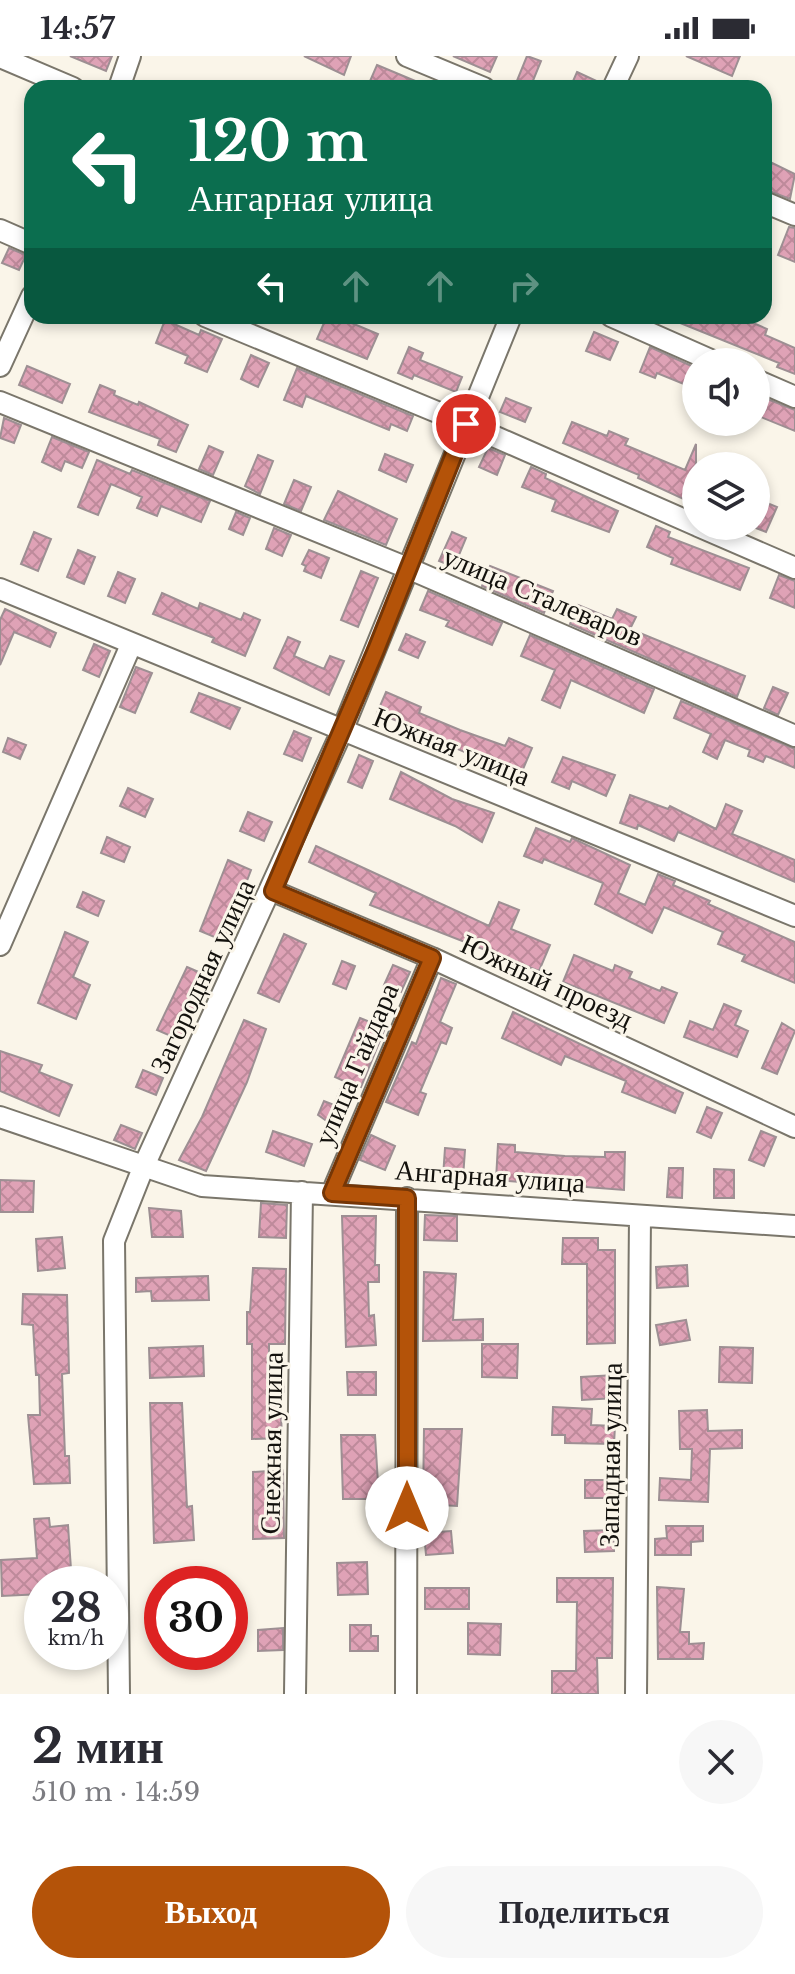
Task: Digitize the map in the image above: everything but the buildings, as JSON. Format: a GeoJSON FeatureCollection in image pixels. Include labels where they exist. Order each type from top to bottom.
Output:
{"type":"FeatureCollection","features":[{"type":"Feature","properties":{"kind":"street"},"geometry":{"type":"LineString","coordinates":[[122,80],[130,56]]}},
{"type":"Feature","properties":{"kind":"street"},"geometry":{"type":"LineString","coordinates":[[407,56],[465,80]]}},
{"type":"Feature","properties":{"kind":"street"},"geometry":{"type":"LineString","coordinates":[[617,80],[628,56]]}},
{"type":"Feature","properties":{"kind":"street"},"geometry":{"type":"LineString","coordinates":[[0,57],[54,80]]}},
{"type":"Feature","properties":{"kind":"street"},"geometry":{"type":"LineString","coordinates":[[772,205],[795,215]]}},
{"type":"Feature","properties":{"kind":"street"},"geometry":{"type":"LineString","coordinates":[[0,230],[24,240]]}},
{"type":"Feature","properties":{"kind":"street"},"geometry":{"type":"LineString","coordinates":[[0,366],[24,314]]}},
{"type":"Feature","properties":{"kind":"street"},"geometry":{"type":"LineString","coordinates":[[224,324],[466,424],[682,519]]}},
{"type":"Feature","properties":{"kind":"street","name":"Загородная улица"},"geometry":{"type":"LineString","coordinates":[[119,1694],[114,1241],[143,1168],[273,891],[342,731],[508,324]]}},
{"type":"Feature","properties":{"kind":"street"},"geometry":{"type":"LineString","coordinates":[[629,324],[683,348]]}},
{"type":"Feature","properties":{"kind":"street"},"geometry":{"type":"LineString","coordinates":[[770,386],[795,397]]}},
{"type":"Feature","properties":{"kind":"street","name":"улица Сталеваров"},"geometry":{"type":"LineString","coordinates":[[0,402],[410,569],[795,736]]}},
{"type":"Feature","properties":{"kind":"street"},"geometry":{"type":"LineString","coordinates":[[730,540],[795,568]]}},
{"type":"Feature","properties":{"kind":"street","name":"Южная улица"},"geometry":{"type":"LineString","coordinates":[[0,589],[795,916]]}},
{"type":"Feature","properties":{"kind":"street"},"geometry":{"type":"LineString","coordinates":[[0,945],[131,645]]}},
{"type":"Feature","properties":{"kind":"street","name":"Южный проезд"},"geometry":{"type":"LineString","coordinates":[[273,891],[432,958],[795,1127]]}},
{"type":"Feature","properties":{"kind":"street","name":"улица Гайдара"},"geometry":{"type":"LineString","coordinates":[[332,1193],[432,958]]}},
{"type":"Feature","properties":{"kind":"street","name":"Ангарная улица"},"geometry":{"type":"LineString","coordinates":[[0,1117],[202,1186],[795,1226]]}},
{"type":"Feature","properties":{"kind":"street","name":"Снежная улица"},"geometry":{"type":"LineString","coordinates":[[295,1694],[302,1192]]}},
{"type":"Feature","properties":{"kind":"street"},"geometry":{"type":"LineString","coordinates":[[406,1694],[407,1198]]}},
{"type":"Feature","properties":{"kind":"street","name":"Западная улица"},"geometry":{"type":"LineString","coordinates":[[636,1694],[640,1216]]}},
{"type":"Feature","properties":{"kind":"route"},"geometry":{"type":"LineString","coordinates":[[407,1508],[407,1198],[332,1193],[432,958],[273,891],[410,569],[466,424]]}}]}
